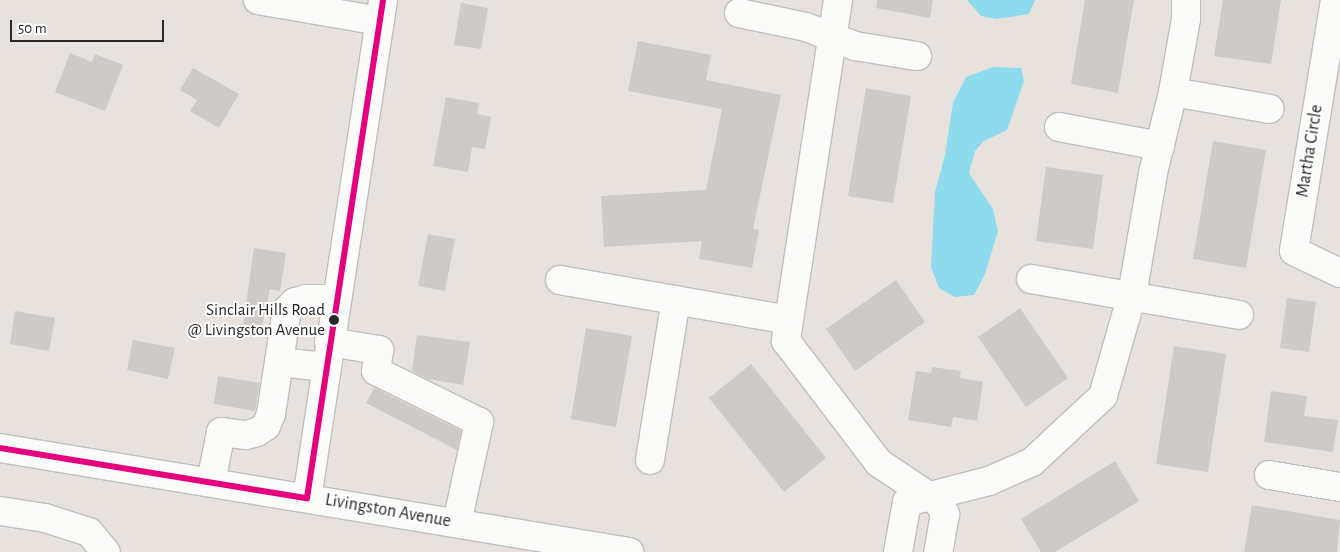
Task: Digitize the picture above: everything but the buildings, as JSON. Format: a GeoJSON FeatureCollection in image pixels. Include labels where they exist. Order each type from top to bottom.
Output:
{"type":"FeatureCollection","features":[{"type":"Feature","properties":{"kind":"street"},"geometry":{"type":"LineString","coordinates":[[258,0],[381,10],[336,299],[308,498]]}},
{"type":"Feature","properties":{"kind":"street"},"geometry":{"type":"LineString","coordinates":[[838,0],[786,341],[879,463],[940,503],[945,514],[938,552]]}},
{"type":"Feature","properties":{"kind":"street"},"geometry":{"type":"LineString","coordinates":[[898,552],[907,502],[990,481],[1032,462],[1103,396],[1132,295],[1160,146],[1173,92],[1186,19],[1186,0]]}},
{"type":"Feature","properties":{"kind":"street","name":"Martha Circle"},"geometry":{"type":"LineString","coordinates":[[1335,0],[1294,250],[1340,273]]}},
{"type":"Feature","properties":{"kind":"street"},"geometry":{"type":"LineString","coordinates":[[739,14],[806,27],[855,46],[917,56]]}},
{"type":"Feature","properties":{"kind":"street"},"geometry":{"type":"LineString","coordinates":[[1173,92],[1270,109]]}},
{"type":"Feature","properties":{"kind":"street"},"geometry":{"type":"LineString","coordinates":[[1059,127],[1160,146]]}},
{"type":"Feature","properties":{"kind":"street"},"geometry":{"type":"LineString","coordinates":[[1031,279],[1239,315]]}},
{"type":"Feature","properties":{"kind":"street"},"geometry":{"type":"LineString","coordinates":[[560,280],[789,320]]}},
{"type":"Feature","properties":{"kind":"street"},"geometry":{"type":"LineString","coordinates":[[211,482],[221,432],[246,435],[266,426],[271,414],[287,310],[295,302],[306,299],[336,299]]}},
{"type":"Feature","properties":{"kind":"street"},"geometry":{"type":"LineString","coordinates":[[650,460],[676,300]]}},
{"type":"Feature","properties":{"kind":"street"},"geometry":{"type":"LineString","coordinates":[[279,362],[328,354],[379,350],[376,371],[479,422],[457,523]]}},
{"type":"Feature","properties":{"kind":"street","name":"Livingston Avenue"},"geometry":{"type":"LineString","coordinates":[[0,448],[457,523],[570,548],[629,552]]}},
{"type":"Feature","properties":{"kind":"street"},"geometry":{"type":"LineString","coordinates":[[1269,475],[1340,487]]}},
{"type":"Feature","properties":{"kind":"street"},"geometry":{"type":"LineString","coordinates":[[0,511],[45,518],[89,532],[106,552]]}},
{"type":"Feature","properties":{"kind":"water"},"geometry":{"type":"Polygon","coordinates":[[[967,0],[1035,0],[1029,14],[997,19],[981,16],[967,0]]]}},
{"type":"Feature","properties":{"kind":"water"},"geometry":{"type":"Polygon","coordinates":[[[993,67],[1021,68],[1024,81],[1007,130],[984,141],[975,151],[969,173],[993,209],[998,231],[985,274],[974,295],[955,297],[939,288],[931,267],[935,192],[945,155],[953,103],[966,77],[993,67]]]}},
{"type":"Feature","properties":{"kind":"transit line"},"geometry":{"type":"LineString","coordinates":[[0,448],[307,498],[383,0]]}},
{"type":"Feature","properties":{"kind":"place","name":"Sinclair Hills Road @ Livingston Avenue"},"geometry":{"type":"Point","coordinates":[334,320]}}]}
